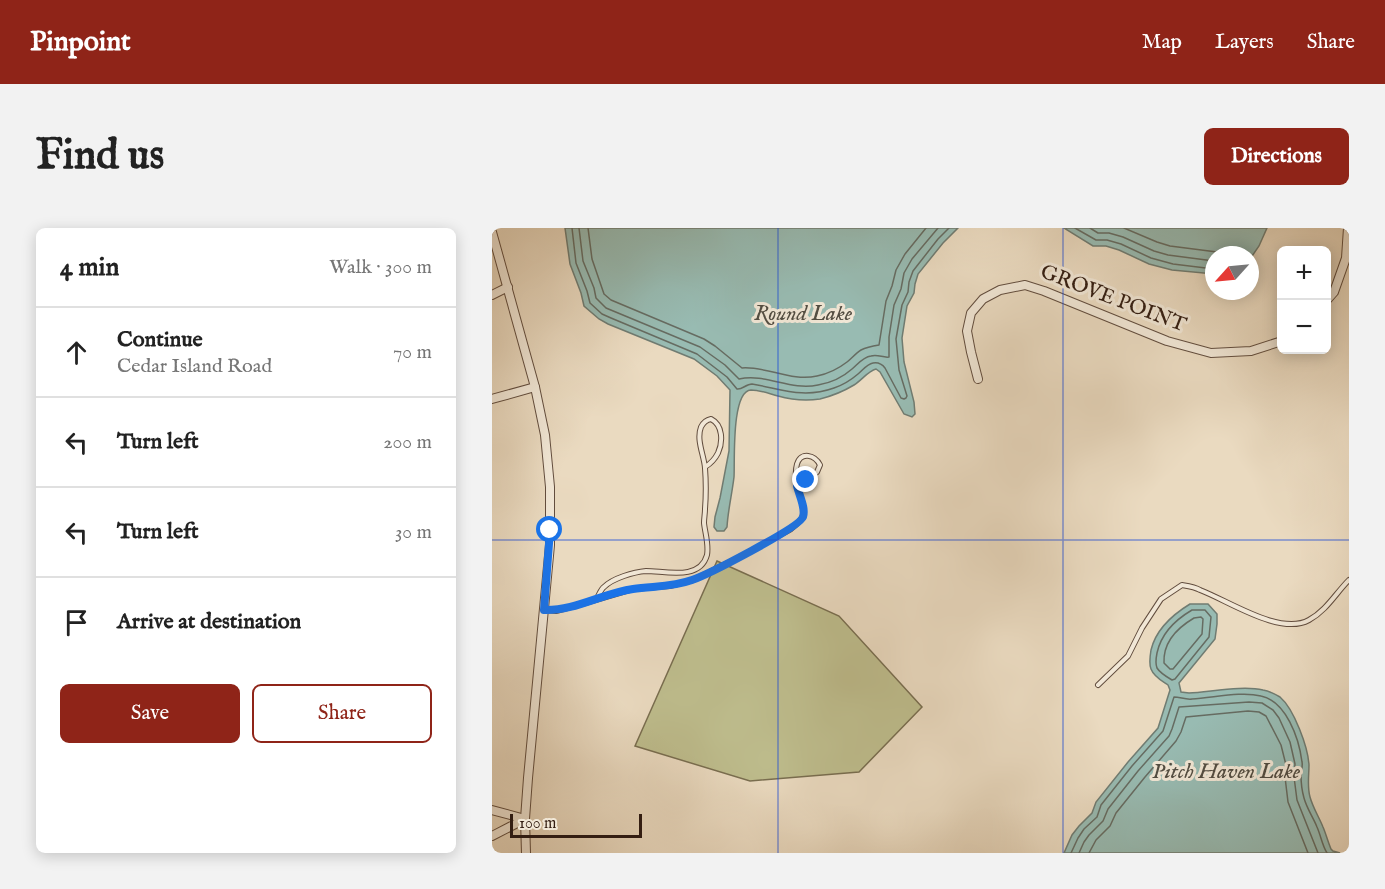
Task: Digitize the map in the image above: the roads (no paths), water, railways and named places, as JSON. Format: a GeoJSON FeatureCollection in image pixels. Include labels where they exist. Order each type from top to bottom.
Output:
{"type":"FeatureCollection","features":[{"type":"Feature","properties":{"kind":"street"},"geometry":{"type":"LineString","coordinates":[[1327,300],[1334,292],[1346,258],[1348,228]]}},
{"type":"Feature","properties":{"kind":"street"},"geometry":{"type":"LineString","coordinates":[[492,232],[535,387],[546,448],[550,501],[550,545],[525,819],[526,853]]}},
{"type":"Feature","properties":{"kind":"street","name":"GROVE POINT"},"geometry":{"type":"LineString","coordinates":[[978,380],[967,331],[971,313],[983,298],[1000,290],[1025,285],[1167,341],[1211,352],[1251,351],[1277,342]]}},
{"type":"Feature","properties":{"kind":"street"},"geometry":{"type":"LineString","coordinates":[[492,295],[508,287]]}},
{"type":"Feature","properties":{"kind":"street"},"geometry":{"type":"LineString","coordinates":[[492,399],[535,387]]}},
{"type":"Feature","properties":{"kind":"street"},"geometry":{"type":"LineString","coordinates":[[492,810],[525,819]]}},
{"type":"Feature","properties":{"kind":"street"},"geometry":{"type":"LineString","coordinates":[[492,836],[525,819]]}},
{"type":"Feature","properties":{"kind":"lane"},"geometry":{"type":"LineString","coordinates":[[597,599],[603,587],[631,573],[647,571],[683,573],[694,570],[702,564],[708,548],[704,522],[705,467],[699,441],[701,428],[707,420],[711,419],[716,421],[720,429],[721,440],[718,452],[711,463],[705,467]]}},
{"type":"Feature","properties":{"kind":"lane"},"geometry":{"type":"LineString","coordinates":[[544,610],[556,611],[633,589],[670,586],[693,580],[740,557],[800,522],[804,515],[797,486],[796,468],[800,458],[805,456],[816,458],[820,465],[817,472],[797,486]]}},
{"type":"Feature","properties":{"kind":"lane"},"geometry":{"type":"LineString","coordinates":[[1098,686],[1128,656],[1142,628],[1161,599],[1182,585],[1198,589],[1286,625],[1300,624],[1311,619],[1349,580]]}},
{"type":"Feature","properties":{"kind":"water","name":"Round Lake"},"geometry":{"type":"Polygon","coordinates":[[[565,228],[958,228],[918,274],[914,293],[907,306],[902,338],[904,362],[915,414],[912,417],[904,414],[880,372],[876,369],[850,387],[820,399],[794,399],[754,390],[745,393],[740,402],[735,428],[734,477],[727,527],[724,531],[717,531],[714,527],[715,517],[729,451],[730,390],[717,376],[694,359],[608,324],[584,306],[570,264],[565,228]]]}},
{"type":"Feature","properties":{"kind":"water"},"geometry":{"type":"Polygon","coordinates":[[[1064,228],[1267,228],[1259,246],[1205,246],[1205,273],[1172,270],[1149,264],[1106,246],[1093,246],[1064,228]]]}},
{"type":"Feature","properties":{"kind":"water","name":"Pitch Haven Lake"},"geometry":{"type":"Polygon","coordinates":[[[1190,604],[1208,604],[1217,614],[1217,624],[1215,639],[1179,683],[1181,692],[1236,688],[1267,691],[1280,697],[1295,719],[1303,739],[1308,757],[1309,789],[1313,805],[1331,849],[1340,853],[1064,853],[1072,835],[1092,813],[1096,802],[1158,728],[1170,690],[1168,685],[1152,672],[1150,662],[1153,642],[1166,623],[1190,604]]]}}]}
